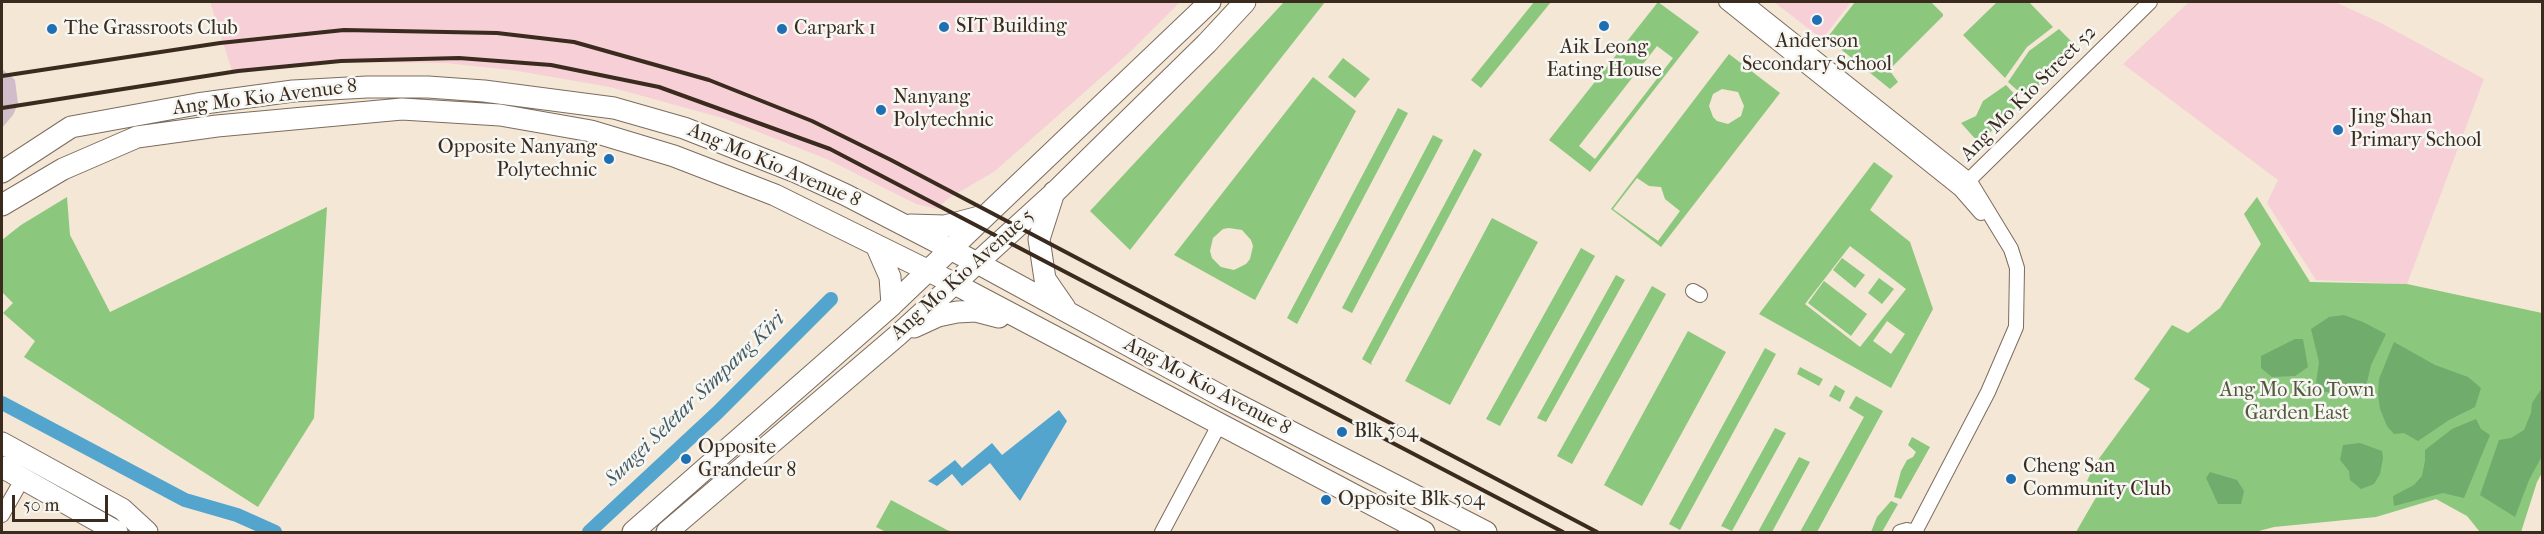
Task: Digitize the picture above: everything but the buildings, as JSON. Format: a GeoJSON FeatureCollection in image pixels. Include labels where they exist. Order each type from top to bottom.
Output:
{"type":"FeatureCollection","features":[{"type":"Feature","properties":{"kind":"main road","name":"Ang Mo Kio Avenue 5"},"geometry":{"type":"LineString","coordinates":[[633,532],[928,272],[1210,2]]}},
{"type":"Feature","properties":{"kind":"main road","name":"Ang Mo Kio Avenue 5"},"geometry":{"type":"LineString","coordinates":[[667,532],[898,335],[1055,192],[1207,43],[1245,2]]}},
{"type":"Feature","properties":{"kind":"main road","name":"Ang Mo Kio Avenue 8"},"geometry":{"type":"LineString","coordinates":[[2,172],[71,127],[197,104],[293,91],[368,87],[439,88],[484,91],[614,108],[684,128],[796,172],[904,224],[1225,398],[1486,532]]}},
{"type":"Feature","properties":{"kind":"main road","name":"Ang Mo Kio Avenue 8"},"geometry":{"type":"LineString","coordinates":[[2,205],[63,169],[137,137],[228,125],[402,109],[500,115],[591,131],[674,156],[775,195],[953,283],[1026,324],[1424,532]]}},
{"type":"Feature","properties":{"kind":"main road"},"geometry":{"type":"LineString","coordinates":[[1055,192],[1039,239],[1045,279],[1067,312]]}},
{"type":"Feature","properties":{"kind":"main road"},"geometry":{"type":"LineString","coordinates":[[904,224],[945,226],[986,215]]}},
{"type":"Feature","properties":{"kind":"main road"},"geometry":{"type":"LineString","coordinates":[[876,245],[890,277],[892,305]]}},
{"type":"Feature","properties":{"kind":"main road"},"geometry":{"type":"LineString","coordinates":[[898,335],[938,316],[957,312],[976,311],[1026,324]]}},
{"type":"Feature","properties":{"kind":"main road"},"geometry":{"type":"LineString","coordinates":[[2,443],[122,509],[147,532]]}},
{"type":"Feature","properties":{"kind":"main road"},"geometry":{"type":"LineString","coordinates":[[2,467],[117,532]]}},
{"type":"Feature","properties":{"kind":"street"},"geometry":{"type":"LineString","coordinates":[[1726,2],[1965,184]]}},
{"type":"Feature","properties":{"kind":"street"},"geometry":{"type":"LineString","coordinates":[[1745,2],[1965,184],[2011,249],[2017,268],[2016,327],[1988,392],[1926,509],[1909,532]]}},
{"type":"Feature","properties":{"kind":"street","name":"Ang Mo Kio Street 52"},"geometry":{"type":"LineString","coordinates":[[1965,184],[2150,2]]}},
{"type":"Feature","properties":{"kind":"street"},"geometry":{"type":"LineString","coordinates":[[1162,532],[1219,425]]}},
{"type":"Feature","properties":{"kind":"street"},"geometry":{"type":"LineString","coordinates":[[2,514],[23,478]]}},
{"type":"Feature","properties":{"kind":"shaded area","name":"Nanyang Polytechnic"},"geometry":{"type":"Polygon","coordinates":[[[210,2],[1180,2],[1130,52],[995,171],[946,200],[938,209],[916,204],[829,160],[726,119],[610,87],[512,70],[446,63],[336,62],[233,74],[210,2]]]}},
{"type":"Feature","properties":{"kind":"shaded area","name":"Anderson Secondary School"},"geometry":{"type":"Polygon","coordinates":[[[1774,2],[1851,2],[1822,39],[1774,2]]]}},
{"type":"Feature","properties":{"kind":"shaded area","name":"Jing Shan Primary School"},"geometry":{"type":"Polygon","coordinates":[[[2189,2],[2335,2],[2381,23],[2484,79],[2407,284],[2316,280],[2267,203],[2278,180],[2123,64],[2189,2]]]}},
{"type":"Feature","properties":{"kind":"shaded area"},"geometry":{"type":"Polygon","coordinates":[[[2,69],[15,80],[18,104],[13,115],[2,128],[2,69]]]}},
{"type":"Feature","properties":{"kind":"green space"},"geometry":{"type":"Polygon","coordinates":[[[1284,2],[1325,2],[1130,250],[1090,211],[1284,2]]]}},
{"type":"Feature","properties":{"kind":"green space"},"geometry":{"type":"Polygon","coordinates":[[[1534,2],[1551,2],[1481,88],[1471,80],[1534,2]]]}},
{"type":"Feature","properties":{"kind":"green space"},"geometry":{"type":"Polygon","coordinates":[[[1658,2],[1699,32],[1590,172],[1549,140],[1658,2]],[[1657,46],[1579,146],[1595,159],[1673,58],[1657,46]]]}},
{"type":"Feature","properties":{"kind":"green space"},"geometry":{"type":"Polygon","coordinates":[[[1855,2],[1931,2],[1943,14],[1892,67],[1890,71],[1898,82],[1890,89],[1827,38],[1855,2]]]}},
{"type":"Feature","properties":{"kind":"green space"},"geometry":{"type":"Polygon","coordinates":[[[1997,2],[2029,2],[2053,27],[2027,47],[2005,78],[1963,35],[1997,2]]]}},
{"type":"Feature","properties":{"kind":"green space"},"geometry":{"type":"Polygon","coordinates":[[[2059,29],[2075,45],[2072,54],[2026,98],[2008,82],[2029,51],[2059,29]]]}},
{"type":"Feature","properties":{"kind":"green space"},"geometry":{"type":"Polygon","coordinates":[[[1729,54],[1780,93],[1661,247],[1611,209],[1729,54]],[[1722,89],[1713,94],[1709,106],[1717,121],[1728,124],[1741,116],[1744,106],[1738,92],[1722,89]],[[1637,178],[1613,209],[1658,241],[1680,211],[1665,199],[1661,187],[1649,186],[1637,178]]]}},
{"type":"Feature","properties":{"kind":"green space"},"geometry":{"type":"Polygon","coordinates":[[[1343,58],[1370,79],[1355,98],[1328,77],[1343,58]]]}},
{"type":"Feature","properties":{"kind":"green space"},"geometry":{"type":"Polygon","coordinates":[[[1313,77],[1356,111],[1255,300],[1174,255],[1313,77]],[[1223,229],[1213,238],[1210,251],[1212,258],[1221,267],[1234,270],[1246,264],[1250,259],[1253,246],[1242,230],[1223,229]]]}},
{"type":"Feature","properties":{"kind":"green space"},"geometry":{"type":"Polygon","coordinates":[[[2006,85],[2022,102],[1979,143],[1961,123],[1976,116],[1983,101],[2006,85]]]}},
{"type":"Feature","properties":{"kind":"green space"},"geometry":{"type":"Polygon","coordinates":[[[1398,108],[1408,113],[1297,324],[1287,318],[1398,108]]]}},
{"type":"Feature","properties":{"kind":"green space"},"geometry":{"type":"Polygon","coordinates":[[[1433,135],[1443,140],[1352,313],[1342,308],[1433,135]]]}},
{"type":"Feature","properties":{"kind":"green space"},"geometry":{"type":"Polygon","coordinates":[[[1474,149],[1482,154],[1371,363],[1372,365],[1362,359],[1474,149]]]}},
{"type":"Feature","properties":{"kind":"green space"},"geometry":{"type":"Polygon","coordinates":[[[1874,162],[1893,176],[1870,210],[1910,242],[1933,309],[1891,388],[1759,314],[1874,162]],[[1850,246],[1805,304],[1860,347],[1906,289],[1850,246]],[[1887,321],[1873,341],[1891,354],[1905,334],[1887,321]]]}},
{"type":"Feature","properties":{"kind":"green space"},"geometry":{"type":"Polygon","coordinates":[[[67,197],[70,235],[110,312],[327,207],[314,418],[258,507],[24,357],[35,341],[3,313],[13,303],[2,292],[2,240],[21,225],[67,197]]]}},
{"type":"Feature","properties":{"kind":"green space","name":"Ang Mo Kio Town Garden East"},"geometry":{"type":"Polygon","coordinates":[[[2257,197],[2310,282],[2407,284],[2542,313],[2542,473],[2521,532],[2480,532],[2467,516],[2436,499],[2376,517],[2274,527],[2255,532],[2076,532],[2102,487],[2087,481],[2095,464],[2150,389],[2134,379],[2172,325],[2188,333],[2220,308],[2261,244],[2244,214],[2257,197]]]}},
{"type":"Feature","properties":{"kind":"green space"},"geometry":{"type":"Polygon","coordinates":[[[1492,218],[1538,242],[1450,405],[1405,381],[1492,218]]]}},
{"type":"Feature","properties":{"kind":"green space"},"geometry":{"type":"Polygon","coordinates":[[[1581,248],[1595,256],[1500,426],[1486,419],[1581,248]]]}},
{"type":"Feature","properties":{"kind":"green space"},"geometry":{"type":"Polygon","coordinates":[[[1842,258],[1865,275],[1855,288],[1833,270],[1842,258]]]}},
{"type":"Feature","properties":{"kind":"green space"},"geometry":{"type":"Polygon","coordinates":[[[1616,275],[1625,280],[1546,422],[1537,418],[1616,275]]]}},
{"type":"Feature","properties":{"kind":"green space"},"geometry":{"type":"Polygon","coordinates":[[[1879,278],[1894,289],[1882,304],[1868,293],[1879,278]]]}},
{"type":"Feature","properties":{"kind":"green space"},"geometry":{"type":"Polygon","coordinates":[[[1824,281],[1867,314],[1851,336],[1808,303],[1824,281]]]}},
{"type":"Feature","properties":{"kind":"green space"},"geometry":{"type":"Polygon","coordinates":[[[1652,286],[1666,294],[1572,464],[1557,456],[1652,286]]]}},
{"type":"Feature","properties":{"kind":"green space"},"geometry":{"type":"Polygon","coordinates":[[[2344,315],[2386,334],[2371,365],[2364,395],[2315,391],[2319,362],[2311,329],[2329,317],[2344,315]]]}},
{"type":"Feature","properties":{"kind":"green space"},"geometry":{"type":"Polygon","coordinates":[[[1688,331],[1726,352],[1642,506],[1604,485],[1688,331]]]}},
{"type":"Feature","properties":{"kind":"green space"},"geometry":{"type":"Polygon","coordinates":[[[2295,339],[2303,339],[2308,367],[2295,376],[2272,377],[2261,368],[2261,356],[2295,339]]]}},
{"type":"Feature","properties":{"kind":"green space"},"geometry":{"type":"Polygon","coordinates":[[[2394,342],[2435,365],[2468,377],[2481,388],[2475,407],[2449,420],[2418,441],[2404,433],[2394,434],[2387,426],[2380,409],[2378,394],[2379,379],[2394,342]]]}},
{"type":"Feature","properties":{"kind":"green space"},"geometry":{"type":"Polygon","coordinates":[[[1765,348],[1776,354],[1680,530],[1669,524],[1765,348]]]}},
{"type":"Feature","properties":{"kind":"green space"},"geometry":{"type":"Polygon","coordinates":[[[1800,367],[1823,379],[1819,386],[1797,374],[1800,367]]]}},
{"type":"Feature","properties":{"kind":"green space"},"geometry":{"type":"Polygon","coordinates":[[[1835,385],[1845,391],[1840,402],[1829,396],[1835,385]]]}},
{"type":"Feature","properties":{"kind":"green space"},"geometry":{"type":"Polygon","coordinates":[[[2542,388],[2542,456],[2529,480],[2515,517],[2480,495],[2499,440],[2511,438],[2524,430],[2531,413],[2532,403],[2542,388]]]}},
{"type":"Feature","properties":{"kind":"green space"},"geometry":{"type":"Polygon","coordinates":[[[1856,396],[1883,411],[1817,532],[1800,532],[1864,417],[1849,408],[1856,396]]]}},
{"type":"Feature","properties":{"kind":"green space"},"geometry":{"type":"Polygon","coordinates":[[[2476,419],[2481,429],[2490,435],[2464,498],[2443,493],[2394,506],[2393,496],[2414,485],[2422,476],[2425,450],[2452,429],[2476,419]]]}},
{"type":"Feature","properties":{"kind":"green space"},"geometry":{"type":"Polygon","coordinates":[[[1775,428],[1786,433],[1732,531],[1721,526],[1775,428]]]}},
{"type":"Feature","properties":{"kind":"green space"},"geometry":{"type":"Polygon","coordinates":[[[1912,437],[1930,447],[1901,499],[1894,497],[1901,471],[1907,460],[1916,452],[1908,445],[1912,437]]]}},
{"type":"Feature","properties":{"kind":"green space"},"geometry":{"type":"Polygon","coordinates":[[[2360,443],[2382,451],[2383,458],[2380,474],[2374,484],[2361,489],[2350,480],[2349,471],[2340,460],[2343,445],[2360,443]]]}},
{"type":"Feature","properties":{"kind":"green space"},"geometry":{"type":"Polygon","coordinates":[[[1799,457],[1810,462],[1772,532],[1758,532],[1799,457]]]}},
{"type":"Feature","properties":{"kind":"green space"},"geometry":{"type":"Polygon","coordinates":[[[2210,472],[2237,480],[2244,491],[2241,504],[2218,504],[2206,478],[2210,472]]]}},
{"type":"Feature","properties":{"kind":"green space"},"geometry":{"type":"Polygon","coordinates":[[[891,500],[953,532],[886,532],[876,527],[891,500]]]}},
{"type":"Feature","properties":{"kind":"green space"},"geometry":{"type":"Polygon","coordinates":[[[1891,501],[1898,504],[1882,532],[1871,532],[1877,517],[1891,501]]]}},
{"type":"Feature","properties":{"kind":"water"},"geometry":{"type":"Polygon","coordinates":[[[1059,410],[1067,421],[1020,501],[990,463],[962,486],[952,474],[937,486],[928,481],[955,460],[962,468],[992,443],[1002,455],[1059,410]]]}},
{"type":"Feature","properties":{"kind":"waterway","name":"Sungei Seletar Simpang Kiri"},"geometry":{"type":"LineString","coordinates":[[589,532],[717,413],[831,299]]}},
{"type":"Feature","properties":{"kind":"waterway","name":"Sungei Seletar Simpang Kiri"},"geometry":{"type":"LineString","coordinates":[[2,403],[185,500],[237,515],[275,532]]}},
{"type":"Feature","properties":{"kind":"railway"},"geometry":{"type":"LineString","coordinates":[[2,76],[220,43],[344,30],[497,33],[574,42],[709,80],[812,121],[891,160],[1597,532]]}},
{"type":"Feature","properties":{"kind":"railway"},"geometry":{"type":"LineString","coordinates":[[2,108],[238,71],[341,61],[459,58],[551,65],[659,87],[830,149],[1563,532]]}},
{"type":"Feature","properties":{"kind":"place","name":"Anderson Secondary School"},"geometry":{"type":"Point","coordinates":[1817,20]}},
{"type":"Feature","properties":{"kind":"place","name":"Aik Leong Eating House"},"geometry":{"type":"Point","coordinates":[1604,26]}},
{"type":"Feature","properties":{"kind":"place","name":"SIT Building"},"geometry":{"type":"Point","coordinates":[944,27]}},
{"type":"Feature","properties":{"kind":"place","name":"The Grassroots Club"},"geometry":{"type":"Point","coordinates":[52,29]}},
{"type":"Feature","properties":{"kind":"place","name":"Carpark 1"},"geometry":{"type":"Point","coordinates":[782,29]}},
{"type":"Feature","properties":{"kind":"place","name":"Nanyang Polytechnic"},"geometry":{"type":"Point","coordinates":[881,110]}},
{"type":"Feature","properties":{"kind":"place","name":"Jing Shan Primary School"},"geometry":{"type":"Point","coordinates":[2338,130]}},
{"type":"Feature","properties":{"kind":"place","name":"Opposite Nanyang Polytechnic"},"geometry":{"type":"Point","coordinates":[609,159]}},
{"type":"Feature","properties":{"kind":"place","name":"Blk 504"},"geometry":{"type":"Point","coordinates":[1342,432]}},
{"type":"Feature","properties":{"kind":"place","name":"Opposite Grandeur 8"},"geometry":{"type":"Point","coordinates":[686,459]}},
{"type":"Feature","properties":{"kind":"place","name":"Cheng San Community Club"},"geometry":{"type":"Point","coordinates":[2011,479]}},
{"type":"Feature","properties":{"kind":"place","name":"Opposite Blk 504"},"geometry":{"type":"Point","coordinates":[1326,500]}}]}
